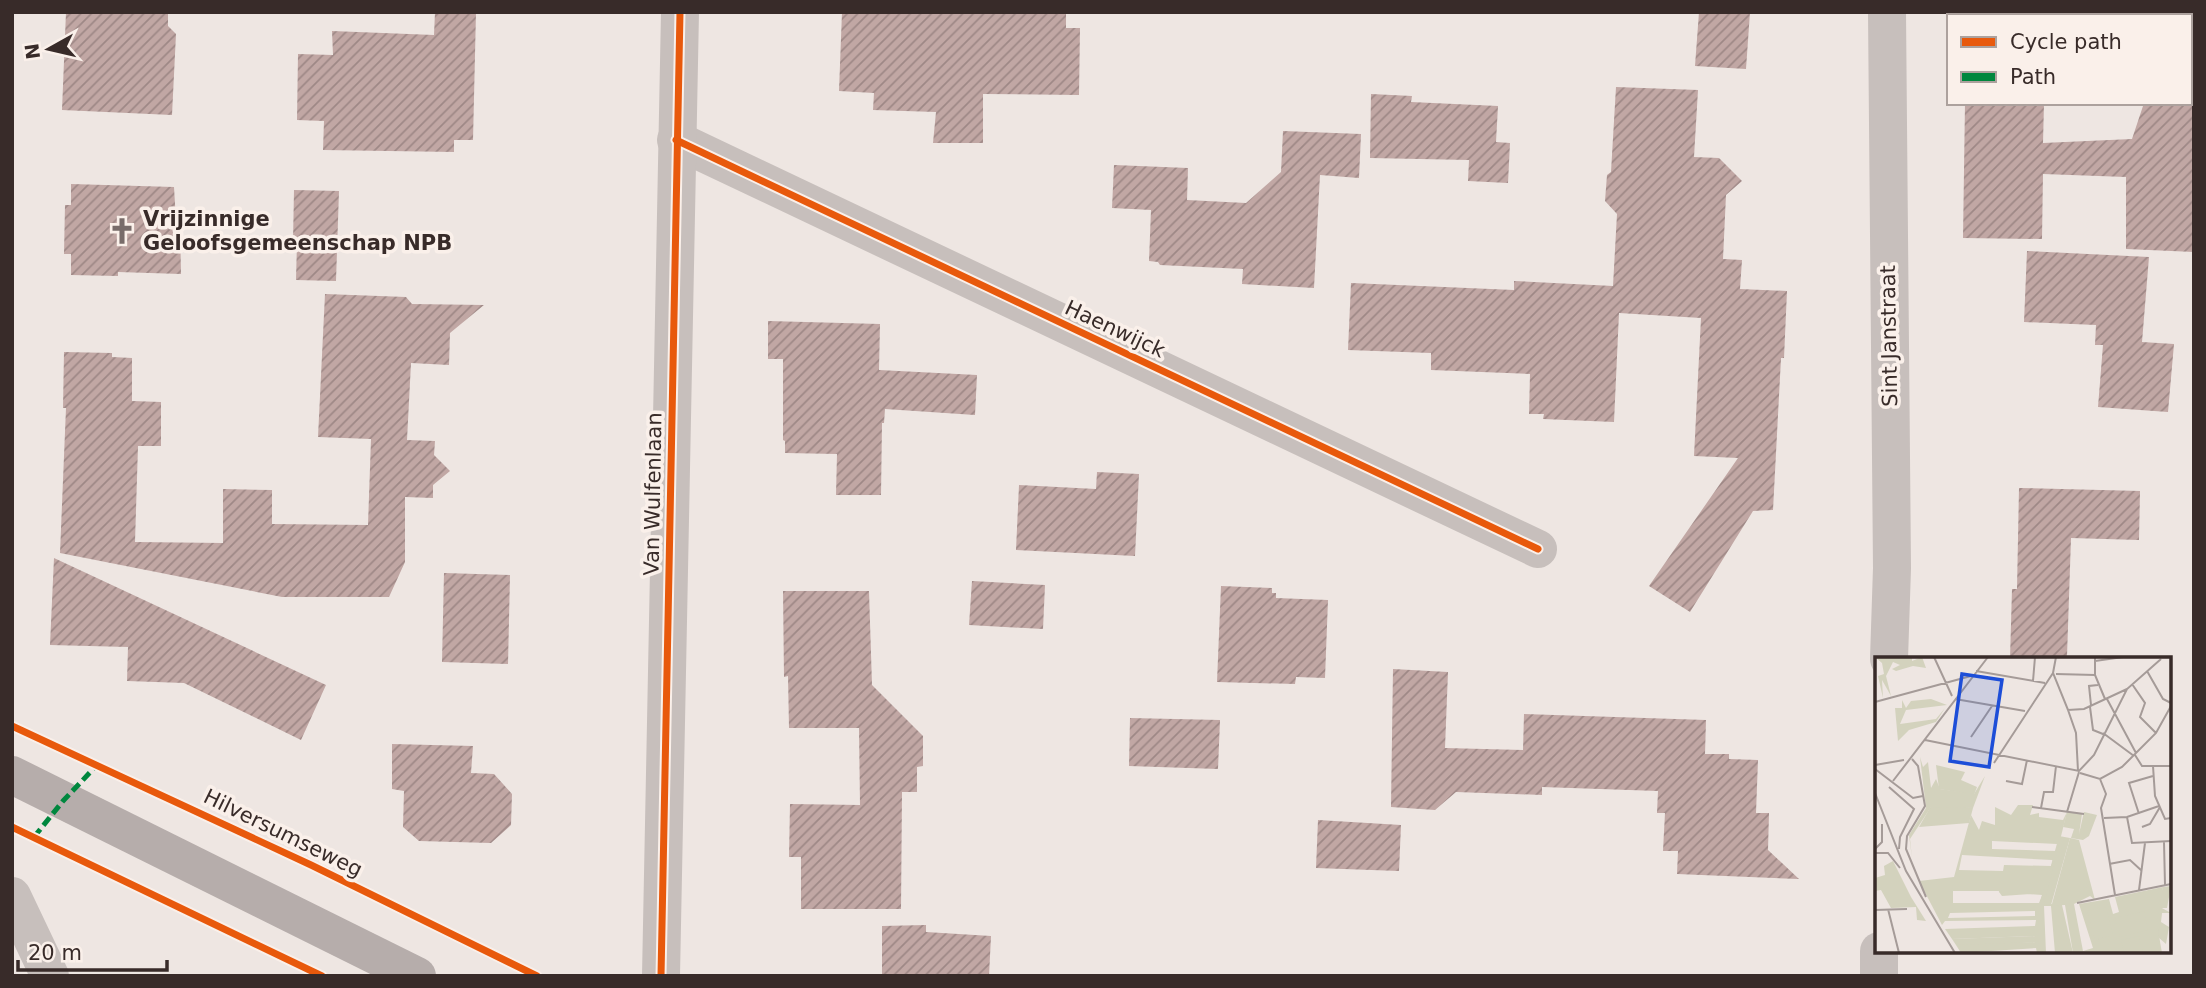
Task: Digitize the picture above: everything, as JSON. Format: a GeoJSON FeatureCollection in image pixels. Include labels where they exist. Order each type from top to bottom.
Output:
{"type":"FeatureCollection","features":[{"type":"Feature","properties":{"kind":"main road"},"geometry":{"type":"LineString","coordinates":[[13,778],[417,976]]}},
{"type":"Feature","properties":{"kind":"street","name":"Van Wulfenlaan"},"geometry":{"type":"LineString","coordinates":[[661,976],[680,12]]}},
{"type":"Feature","properties":{"kind":"street","name":"Sint Janstraat"},"geometry":{"type":"LineString","coordinates":[[1887,12],[1892,568],[1889,657]]}},
{"type":"Feature","properties":{"kind":"street","name":"Haenwijck"},"geometry":{"type":"LineString","coordinates":[[677,140],[1538,549]]}},
{"type":"Feature","properties":{"kind":"street"},"geometry":{"type":"LineString","coordinates":[[12,895],[50,976]]}},
{"type":"Feature","properties":{"kind":"street"},"geometry":{"type":"LineString","coordinates":[[1878,976],[1879,953]]}},
{"type":"Feature","properties":{"kind":"building"},"geometry":{"type":"Polygon","coordinates":[[[66,12],[168,12],[168,26],[176,34],[172,115],[62,110],[66,12]]]}},
{"type":"Feature","properties":{"kind":"building"},"geometry":{"type":"Polygon","coordinates":[[[435,12],[476,12],[473,140],[454,140],[454,152],[323,150],[324,121],[297,120],[298,54],[333,55],[332,31],[434,35],[435,12]]]}},
{"type":"Feature","properties":{"kind":"building"},"geometry":{"type":"Polygon","coordinates":[[[842,12],[1066,12],[1066,28],[1080,28],[1079,95],[983,94],[983,143],[933,143],[936,112],[873,110],[874,93],[839,91],[842,12]]]}},
{"type":"Feature","properties":{"kind":"building"},"geometry":{"type":"Polygon","coordinates":[[[1699,12],[1750,12],[1746,69],[1695,66],[1699,12]]]}},
{"type":"Feature","properties":{"kind":"building"},"geometry":{"type":"Polygon","coordinates":[[[1616,87],[1698,90],[1694,157],[1719,158],[1742,181],[1726,195],[1723,259],[1742,260],[1740,289],[1787,291],[1773,510],[1753,511],[1690,612],[1649,586],[1738,458],[1694,456],[1701,318],[1619,313],[1614,422],[1543,419],[1544,414],[1529,414],[1530,374],[1431,370],[1431,353],[1348,350],[1351,283],[1514,290],[1514,281],[1613,286],[1617,214],[1605,201],[1607,175],[1611,172],[1616,87]]]}},
{"type":"Feature","properties":{"kind":"building"},"geometry":{"type":"Polygon","coordinates":[[[1371,94],[1412,96],[1411,102],[1498,106],[1496,142],[1510,143],[1508,183],[1468,181],[1469,160],[1370,158],[1371,94]]]}},
{"type":"Feature","properties":{"kind":"building"},"geometry":{"type":"Polygon","coordinates":[[[2194,103],[2194,252],[2126,249],[2126,177],[2043,174],[2042,239],[1963,238],[1965,105],[2044,105],[2043,143],[2132,139],[2143,105],[2194,103]]]}},
{"type":"Feature","properties":{"kind":"building"},"geometry":{"type":"Polygon","coordinates":[[[1283,131],[1361,134],[1359,178],[1320,175],[1314,288],[1242,284],[1243,269],[1160,265],[1158,262],[1149,261],[1151,210],[1112,208],[1114,165],[1188,168],[1187,200],[1246,203],[1281,172],[1283,131]]]}},
{"type":"Feature","properties":{"kind":"building","name":"Vrijzinnige Geloofsgemeenschap NPB"},"geometry":{"type":"Polygon","coordinates":[[[71,184],[174,187],[176,221],[180,225],[181,274],[118,272],[118,276],[71,275],[71,254],[64,254],[65,205],[71,205],[71,184]]]}},
{"type":"Feature","properties":{"kind":"building"},"geometry":{"type":"Polygon","coordinates":[[[294,190],[339,191],[336,281],[296,280],[297,242],[293,242],[294,190]]]}},
{"type":"Feature","properties":{"kind":"building"},"geometry":{"type":"Polygon","coordinates":[[[2027,251],[2149,257],[2142,342],[2174,344],[2168,412],[2098,407],[2103,345],[2095,345],[2096,325],[2024,322],[2027,251]]]}},
{"type":"Feature","properties":{"kind":"building"},"geometry":{"type":"Polygon","coordinates":[[[325,294],[406,297],[412,304],[484,305],[450,333],[449,365],[411,363],[407,440],[435,441],[434,455],[450,471],[433,485],[433,498],[405,497],[405,562],[389,597],[282,597],[60,553],[66,408],[63,408],[64,352],[112,353],[112,357],[132,358],[132,401],[161,402],[161,446],[138,446],[135,542],[223,543],[223,489],[272,490],[272,524],[368,525],[371,439],[318,437],[325,294]]]}},
{"type":"Feature","properties":{"kind":"building"},"geometry":{"type":"Polygon","coordinates":[[[768,321],[880,324],[879,370],[977,375],[975,415],[885,409],[882,423],[881,495],[836,495],[837,454],[785,453],[783,359],[768,359],[768,321]]]}},
{"type":"Feature","properties":{"kind":"building"},"geometry":{"type":"Polygon","coordinates":[[[1097,472],[1139,474],[1135,556],[1016,550],[1019,485],[1096,489],[1097,472]]]}},
{"type":"Feature","properties":{"kind":"building"},"geometry":{"type":"Polygon","coordinates":[[[2019,488],[2140,491],[2139,540],[2071,538],[2067,656],[2010,657],[2012,589],[2017,589],[2019,488]]]}},
{"type":"Feature","properties":{"kind":"building"},"geometry":{"type":"Polygon","coordinates":[[[54,558],[326,685],[301,740],[184,683],[127,681],[128,647],[50,645],[54,558]]]}},
{"type":"Feature","properties":{"kind":"building"},"geometry":{"type":"Polygon","coordinates":[[[444,573],[510,575],[508,664],[442,662],[444,573]]]}},
{"type":"Feature","properties":{"kind":"building"},"geometry":{"type":"Polygon","coordinates":[[[972,581],[1045,585],[1043,629],[969,625],[972,581]]]}},
{"type":"Feature","properties":{"kind":"building"},"geometry":{"type":"Polygon","coordinates":[[[1221,586],[1272,588],[1276,598],[1328,600],[1325,678],[1296,677],[1295,684],[1217,682],[1221,586]]]}},
{"type":"Feature","properties":{"kind":"building"},"geometry":{"type":"Polygon","coordinates":[[[783,591],[869,591],[872,685],[923,736],[923,766],[917,767],[917,792],[902,792],[901,909],[801,909],[801,857],[789,857],[790,804],[860,805],[859,728],[789,728],[788,676],[784,677],[783,591]]]}},
{"type":"Feature","properties":{"kind":"building"},"geometry":{"type":"Polygon","coordinates":[[[1393,669],[1448,672],[1445,748],[1523,750],[1524,714],[1706,720],[1705,754],[1729,754],[1729,759],[1758,760],[1756,813],[1769,813],[1768,850],[1799,879],[1677,874],[1678,851],[1663,851],[1665,813],[1657,813],[1658,791],[1542,787],[1542,795],[1456,792],[1435,810],[1391,807],[1393,669]]]}},
{"type":"Feature","properties":{"kind":"building"},"geometry":{"type":"Polygon","coordinates":[[[1130,718],[1220,720],[1218,769],[1129,766],[1130,718]]]}},
{"type":"Feature","properties":{"kind":"building"},"geometry":{"type":"Polygon","coordinates":[[[392,744],[473,746],[471,773],[494,774],[512,794],[511,825],[491,843],[419,841],[403,827],[404,791],[392,789],[392,744]]]}},
{"type":"Feature","properties":{"kind":"building"},"geometry":{"type":"Polygon","coordinates":[[[1318,820],[1401,825],[1399,871],[1316,868],[1318,820]]]}},
{"type":"Feature","properties":{"kind":"building"},"geometry":{"type":"Polygon","coordinates":[[[926,925],[926,932],[991,936],[989,976],[882,976],[882,926],[926,925]]]}},
{"type":"Feature","properties":{"kind":"marked path"},"geometry":{"type":"LineString","coordinates":[[34,837],[98,764]]}},
{"type":"Feature","properties":{"kind":"cycle path"},"geometry":{"type":"LineString","coordinates":[[661,976],[680,12]]}},
{"type":"Feature","properties":{"kind":"cycle path"},"geometry":{"type":"LineString","coordinates":[[676,140],[1538,549]]}},
{"type":"Feature","properties":{"kind":"cycle path","name":"Hilversumseweg"},"geometry":{"type":"LineString","coordinates":[[12,726],[311,865],[537,976]]}},
{"type":"Feature","properties":{"kind":"cycle path"},"geometry":{"type":"LineString","coordinates":[[12,827],[322,976]]}},
{"type":"Feature","properties":{"kind":"place","name":"Vrijzinnige Geloofsgemeenschap NPB"},"geometry":{"type":"Point","coordinates":[122,231]}}]}
